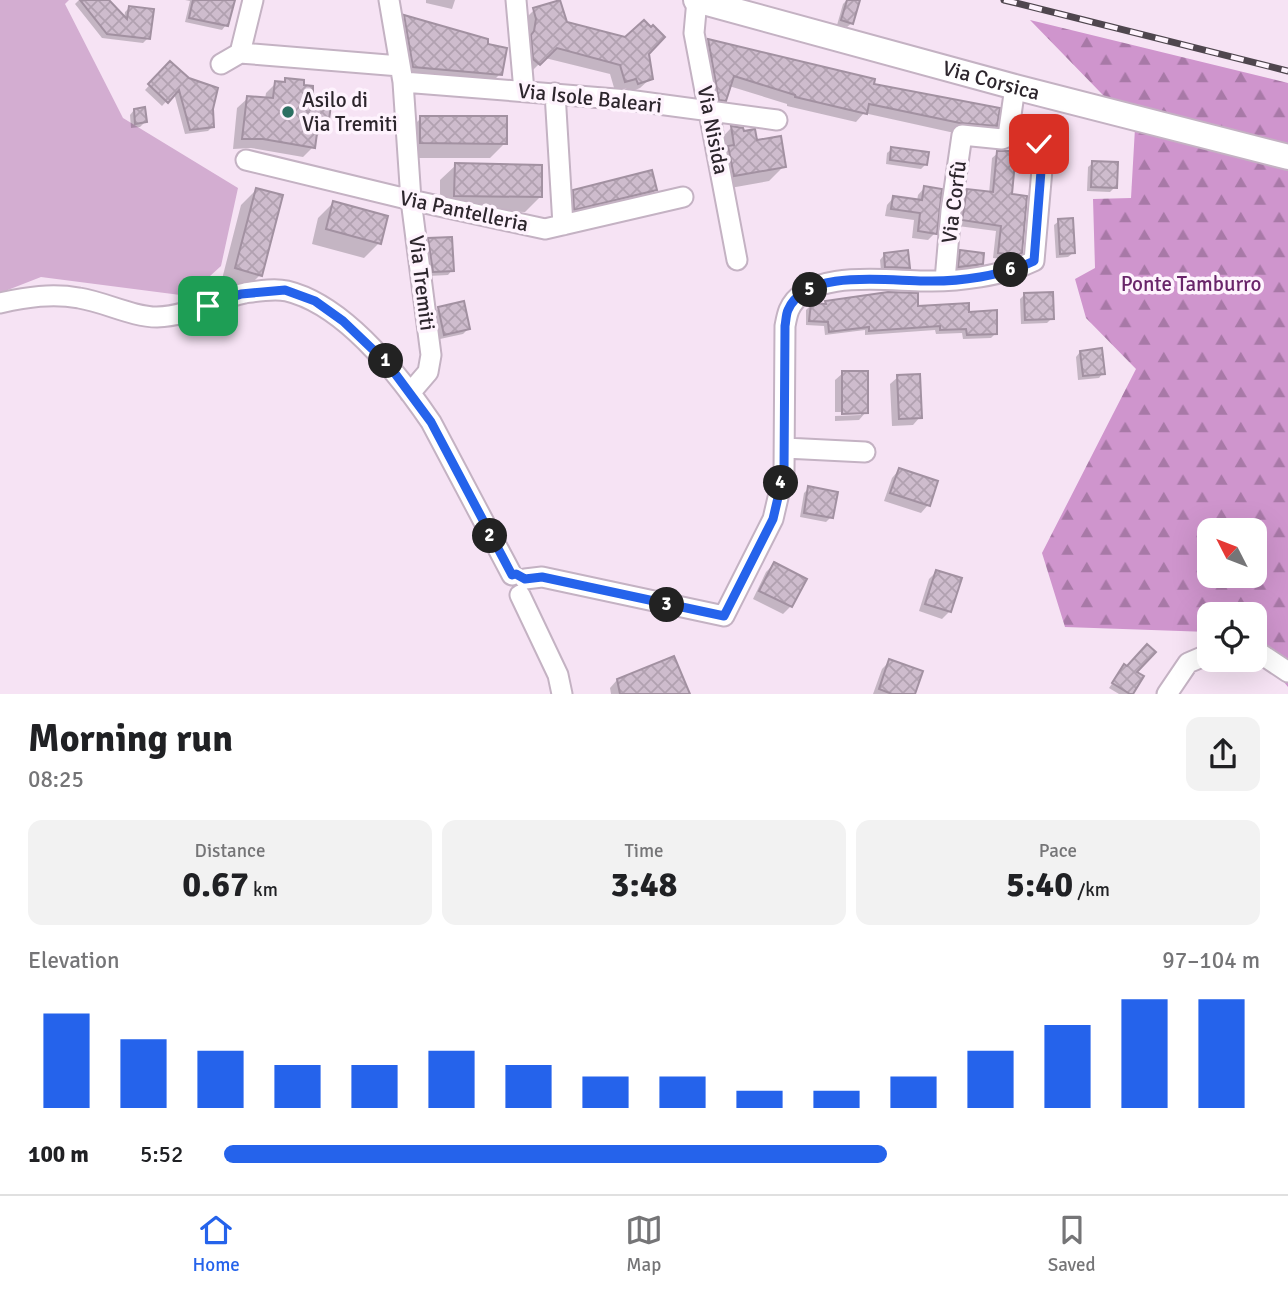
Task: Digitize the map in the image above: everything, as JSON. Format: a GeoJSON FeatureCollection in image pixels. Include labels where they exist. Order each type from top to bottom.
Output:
{"type":"FeatureCollection","features":[{"type":"Feature","properties":{"kind":"main road","name":"Via Corsica"},"geometry":{"type":"LineString","coordinates":[[696,0],[1016,88],[1288,157]]}},
{"type":"Feature","properties":{"kind":"street"},"geometry":{"type":"LineString","coordinates":[[221,64],[240,53],[253,0]]}},
{"type":"Feature","properties":{"kind":"street","name":"Via Tremiti"},"geometry":{"type":"LineString","coordinates":[[389,0],[402,74],[411,200],[431,355],[428,372],[416,400]]}},
{"type":"Feature","properties":{"kind":"street"},"geometry":{"type":"LineString","coordinates":[[516,0],[524,91]]}},
{"type":"Feature","properties":{"kind":"street","name":"Via Nisida"},"geometry":{"type":"LineString","coordinates":[[696,0],[694,33],[737,260]]}},
{"type":"Feature","properties":{"kind":"street","name":"Via Isole Baleari"},"geometry":{"type":"LineString","coordinates":[[240,53],[524,91],[628,100],[776,120]]}},
{"type":"Feature","properties":{"kind":"street"},"geometry":{"type":"LineString","coordinates":[[519,583],[542,577],[724,616],[773,519],[784,472],[785,326],[789,309],[801,294],[823,284],[868,278],[926,282],[998,274],[1034,261],[1041,150],[1033,139],[1014,134],[1008,123],[1016,88]]}},
{"type":"Feature","properties":{"kind":"street"},"geometry":{"type":"LineString","coordinates":[[555,93],[563,225]]}},
{"type":"Feature","properties":{"kind":"street","name":"Via Corfù"},"geometry":{"type":"LineString","coordinates":[[945,280],[962,135],[1002,139],[1014,134]]}},
{"type":"Feature","properties":{"kind":"street","name":"Via Pantelleria"},"geometry":{"type":"LineString","coordinates":[[246,160],[545,229],[683,197]]}},
{"type":"Feature","properties":{"kind":"street"},"geometry":{"type":"LineString","coordinates":[[0,303],[39,295],[79,298],[153,317],[177,316],[241,294],[285,290],[315,301],[343,321],[388,364],[431,422],[519,583],[558,675],[562,694]]}},
{"type":"Feature","properties":{"kind":"street"},"geometry":{"type":"LineString","coordinates":[[785,448],[865,452]]}},
{"type":"Feature","properties":{"kind":"street"},"geometry":{"type":"LineString","coordinates":[[1267,658],[1288,672]]}},
{"type":"Feature","properties":{"kind":"street"},"geometry":{"type":"LineString","coordinates":[[1167,694],[1188,663],[1197,659]]}},
{"type":"Feature","properties":{"kind":"green space","name":"Ponte Tamburro"},"geometry":{"type":"Polygon","coordinates":[[[1030,20],[1288,83],[1288,687],[1267,662],[1267,602],[1197,602],[1197,632],[1065,627],[1042,553],[1136,369],[1086,318],[1075,279],[1095,268],[1093,199],[1131,198],[1135,128],[1030,20]]]}},
{"type":"Feature","properties":{"kind":"shaded area"},"geometry":{"type":"Polygon","coordinates":[[[0,0],[69,0],[65,4],[123,118],[238,188],[221,266],[188,296],[41,277],[0,293],[0,0]]]}},
{"type":"Feature","properties":{"kind":"building"},"geometry":{"type":"Polygon","coordinates":[[[80,0],[109,0],[127,19],[129,6],[154,9],[150,39],[107,34],[80,0]]]}},
{"type":"Feature","properties":{"kind":"building"},"geometry":{"type":"Polygon","coordinates":[[[193,0],[235,0],[228,26],[189,18],[193,0]]]}},
{"type":"Feature","properties":{"kind":"building"},"geometry":{"type":"Polygon","coordinates":[[[560,0],[567,22],[625,37],[644,20],[651,27],[653,25],[665,37],[649,54],[653,79],[638,84],[636,79],[625,82],[620,65],[557,48],[540,65],[533,59],[531,35],[536,19],[533,8],[560,0]]]}},
{"type":"Feature","properties":{"kind":"building"},"geometry":{"type":"Polygon","coordinates":[[[847,0],[860,0],[853,24],[841,20],[847,0]]]}},
{"type":"Feature","properties":{"kind":"building"},"geometry":{"type":"Polygon","coordinates":[[[404,15],[488,39],[488,44],[507,48],[502,75],[413,67],[404,15]]]}},
{"type":"Feature","properties":{"kind":"building"},"geometry":{"type":"Polygon","coordinates":[[[708,39],[875,79],[874,84],[1000,108],[997,126],[960,123],[869,104],[867,114],[795,97],[734,76],[726,101],[719,100],[708,39]]]}},
{"type":"Feature","properties":{"kind":"building"},"geometry":{"type":"Polygon","coordinates":[[[170,61],[189,78],[218,88],[213,109],[214,127],[190,130],[179,90],[168,103],[148,84],[170,61]]]}},
{"type":"Feature","properties":{"kind":"building","name":"Asilo di Via Tremiti"},"geometry":{"type":"Polygon","coordinates":[[[285,78],[304,80],[304,85],[313,86],[313,95],[332,98],[328,127],[318,126],[315,148],[263,139],[242,139],[247,96],[273,98],[275,81],[285,82],[285,78]]]}},
{"type":"Feature","properties":{"kind":"building"},"geometry":{"type":"Polygon","coordinates":[[[145,107],[147,122],[135,124],[134,109],[145,107]]]}},
{"type":"Feature","properties":{"kind":"building"},"geometry":{"type":"Polygon","coordinates":[[[420,116],[507,116],[507,144],[420,143],[420,116]]]}},
{"type":"Feature","properties":{"kind":"building"},"geometry":{"type":"Polygon","coordinates":[[[731,126],[743,128],[744,131],[755,129],[757,140],[781,136],[786,167],[734,176],[728,146],[734,145],[731,126]]]}},
{"type":"Feature","properties":{"kind":"building"},"geometry":{"type":"Polygon","coordinates":[[[891,147],[929,152],[927,165],[890,160],[891,147]]]}},
{"type":"Feature","properties":{"kind":"building"},"geometry":{"type":"Polygon","coordinates":[[[997,151],[1016,151],[1012,194],[1027,196],[1022,253],[1017,255],[998,253],[1001,226],[962,220],[967,189],[993,192],[997,151]]]}},
{"type":"Feature","properties":{"kind":"building"},"geometry":{"type":"Polygon","coordinates":[[[1092,161],[1118,162],[1117,188],[1091,187],[1092,161]]]}},
{"type":"Feature","properties":{"kind":"building"},"geometry":{"type":"Polygon","coordinates":[[[455,163],[542,165],[542,197],[454,196],[455,163]]]}},
{"type":"Feature","properties":{"kind":"building"},"geometry":{"type":"Polygon","coordinates":[[[652,170],[657,190],[574,210],[573,190],[652,170]]]}},
{"type":"Feature","properties":{"kind":"building"},"geometry":{"type":"Polygon","coordinates":[[[924,186],[942,189],[937,234],[918,231],[920,213],[891,209],[893,196],[922,200],[924,186]]]}},
{"type":"Feature","properties":{"kind":"building"},"geometry":{"type":"Polygon","coordinates":[[[256,188],[283,195],[262,276],[235,268],[256,188]]]}},
{"type":"Feature","properties":{"kind":"building"},"geometry":{"type":"Polygon","coordinates":[[[333,201],[388,216],[381,244],[326,229],[333,201]]]}},
{"type":"Feature","properties":{"kind":"building"},"geometry":{"type":"Polygon","coordinates":[[[1073,218],[1075,253],[1060,254],[1058,219],[1073,218]]]}},
{"type":"Feature","properties":{"kind":"building"},"geometry":{"type":"Polygon","coordinates":[[[452,237],[454,271],[433,272],[428,238],[452,237]]]}},
{"type":"Feature","properties":{"kind":"building"},"geometry":{"type":"Polygon","coordinates":[[[908,250],[910,268],[885,267],[884,253],[908,250]]]}},
{"type":"Feature","properties":{"kind":"building"},"geometry":{"type":"Polygon","coordinates":[[[960,250],[984,253],[983,264],[958,267],[960,250]]]}},
{"type":"Feature","properties":{"kind":"building"},"geometry":{"type":"Polygon","coordinates":[[[888,292],[918,293],[918,306],[969,303],[969,312],[997,310],[997,334],[967,335],[966,329],[940,330],[940,326],[869,331],[869,327],[829,332],[828,322],[809,321],[811,303],[826,304],[825,301],[888,292]]]}},
{"type":"Feature","properties":{"kind":"building"},"geometry":{"type":"Polygon","coordinates":[[[1053,292],[1054,319],[1025,320],[1024,293],[1053,292]]]}},
{"type":"Feature","properties":{"kind":"building"},"geometry":{"type":"Polygon","coordinates":[[[464,301],[470,329],[444,335],[438,307],[464,301]]]}},
{"type":"Feature","properties":{"kind":"building"},"geometry":{"type":"Polygon","coordinates":[[[1102,348],[1105,374],[1083,376],[1080,351],[1102,348]]]}},
{"type":"Feature","properties":{"kind":"building"},"geometry":{"type":"Polygon","coordinates":[[[842,371],[868,371],[868,413],[842,414],[842,371]]]}},
{"type":"Feature","properties":{"kind":"building"},"geometry":{"type":"Polygon","coordinates":[[[920,374],[922,418],[899,419],[897,375],[920,374]]]}},
{"type":"Feature","properties":{"kind":"building"},"geometry":{"type":"Polygon","coordinates":[[[899,468],[938,481],[930,506],[890,493],[899,468]]]}},
{"type":"Feature","properties":{"kind":"building"},"geometry":{"type":"Polygon","coordinates":[[[808,486],[838,492],[833,518],[804,513],[808,486]]]}},
{"type":"Feature","properties":{"kind":"building"},"geometry":{"type":"Polygon","coordinates":[[[774,562],[807,579],[792,607],[759,591],[774,562]]]}},
{"type":"Feature","properties":{"kind":"building"},"geometry":{"type":"Polygon","coordinates":[[[936,570],[962,578],[951,612],[925,604],[936,570]]]}},
{"type":"Feature","properties":{"kind":"building"},"geometry":{"type":"Polygon","coordinates":[[[1147,644],[1156,652],[1137,672],[1144,676],[1133,694],[1130,694],[1112,683],[1124,664],[1127,666],[1147,644]]]}},
{"type":"Feature","properties":{"kind":"building"},"geometry":{"type":"Polygon","coordinates":[[[674,656],[690,694],[620,694],[617,679],[674,656]]]}},
{"type":"Feature","properties":{"kind":"building"},"geometry":{"type":"Polygon","coordinates":[[[889,659],[923,671],[915,694],[892,694],[879,689],[889,659]]]}},
{"type":"Feature","properties":{"kind":"railway"},"geometry":{"type":"LineString","coordinates":[[1004,0],[1288,71]]}},
{"type":"Feature","properties":{"kind":"place","name":"Asilo di Via Tremiti"},"geometry":{"type":"Point","coordinates":[288,112]}},
{"type":"Feature","properties":{"kind":"route"},"geometry":{"type":"LineString","coordinates":[[208,306],[241,294],[285,290],[315,301],[343,321],[388,364],[431,422],[512,575],[521,575],[525,579],[542,577],[575,583],[724,616],[773,519],[784,472],[785,326],[789,309],[801,294],[823,284],[868,278],[926,282],[998,274],[1034,261],[1042,158],[1039,144]]}}]}
